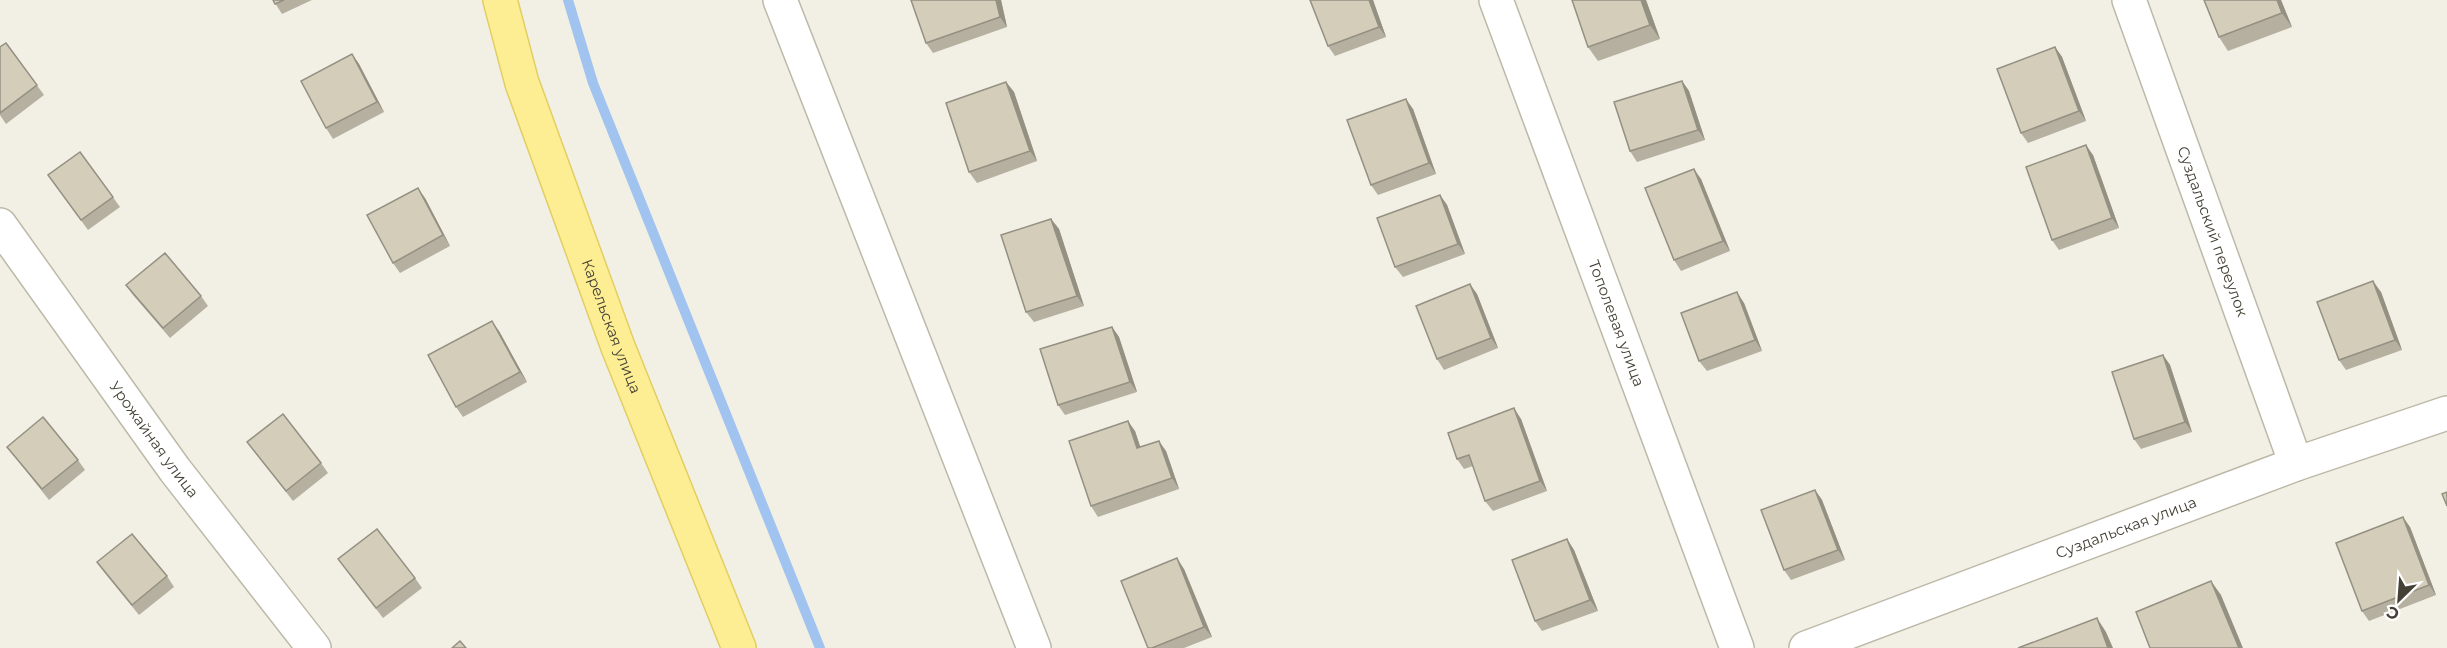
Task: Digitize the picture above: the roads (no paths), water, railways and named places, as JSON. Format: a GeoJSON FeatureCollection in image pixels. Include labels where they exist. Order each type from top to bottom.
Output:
{"type":"FeatureCollection","features":[{"type":"Feature","properties":{"kind":"main road","name":"Карельская улица"},"geometry":{"type":"LineString","coordinates":[[500,0],[522,83],[618,347],[739,648]]}},
{"type":"Feature","properties":{"kind":"street"},"geometry":{"type":"LineString","coordinates":[[780,0],[1034,648]]}},
{"type":"Feature","properties":{"kind":"street","name":"Тополевая улица"},"geometry":{"type":"LineString","coordinates":[[1496,0],[1737,648]]}},
{"type":"Feature","properties":{"kind":"street","name":"Суздальский переулок"},"geometry":{"type":"LineString","coordinates":[[2129,0],[2295,464]]}},
{"type":"Feature","properties":{"kind":"street","name":"Урожайная улица"},"geometry":{"type":"LineString","coordinates":[[0,225],[175,470],[314,648]]}},
{"type":"Feature","properties":{"kind":"street","name":"Суздальская улица"},"geometry":{"type":"LineString","coordinates":[[1806,648],[2295,464],[2447,413]]}},
{"type":"Feature","properties":{"kind":"waterway"},"geometry":{"type":"LineString","coordinates":[[568,0],[593,83],[820,648]]}}]}
